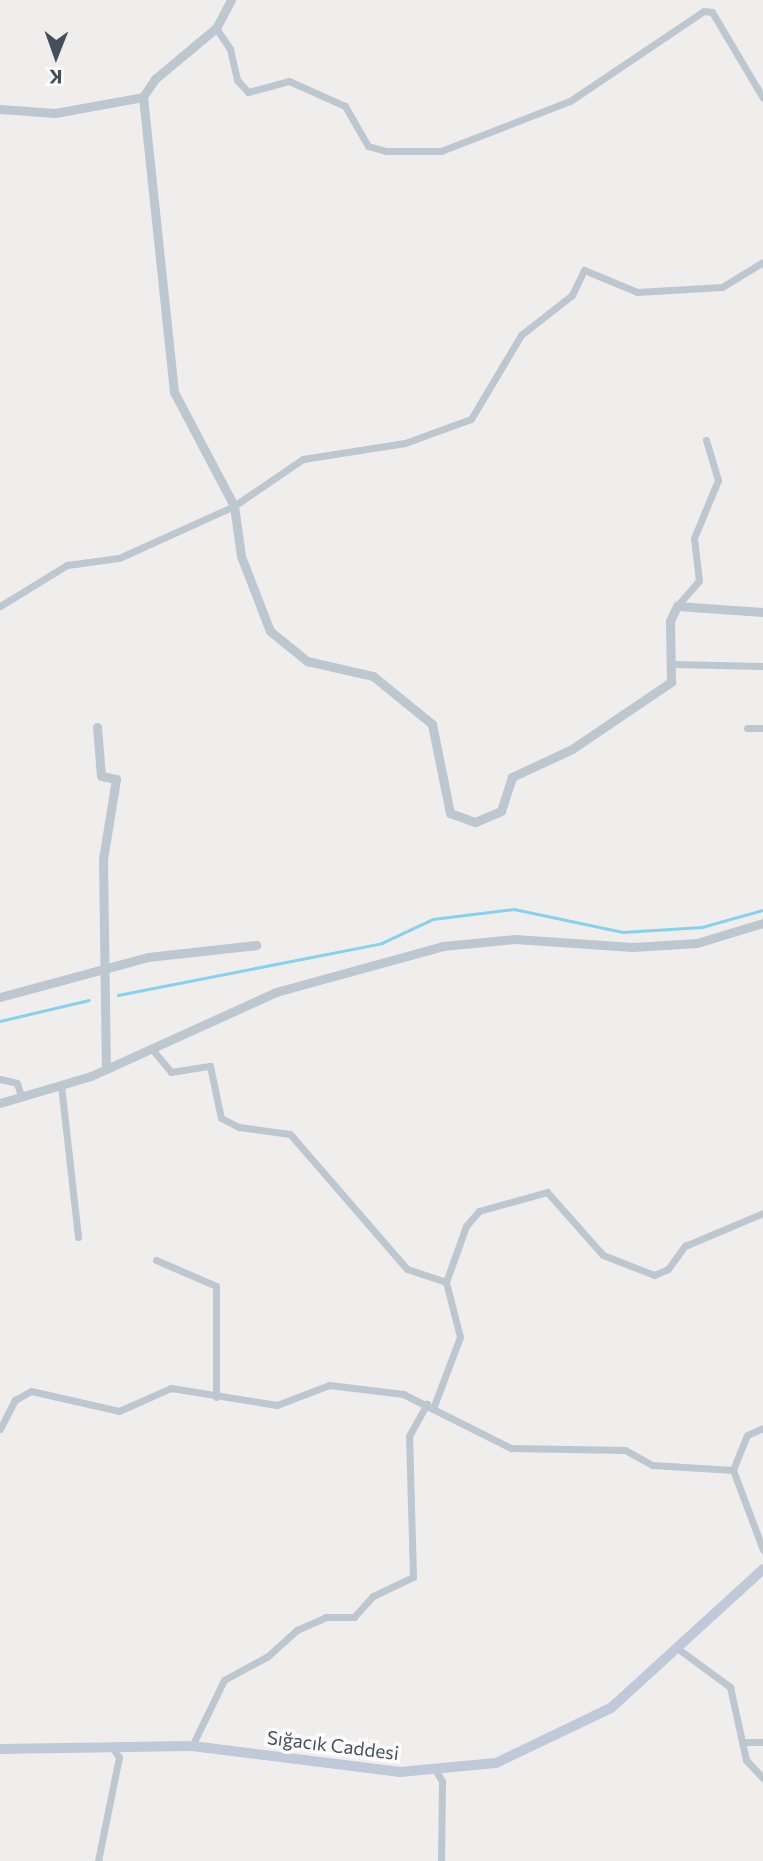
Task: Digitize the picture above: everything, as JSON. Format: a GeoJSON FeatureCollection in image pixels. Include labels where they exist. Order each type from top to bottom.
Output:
{"type":"FeatureCollection","features":[{"type":"Feature","properties":{"kind":"main road","name":"Sığacık Caddesi"},"geometry":{"type":"LineString","coordinates":[[0,1749],[192,1746],[355,1768],[436,1770],[496,1763],[552,1741],[611,1708],[763,1569]]}},
{"type":"Feature","properties":{"kind":"street"},"geometry":{"type":"LineString","coordinates":[[231,0],[216,28],[155,79],[143,97],[174,392],[234,506],[241,556],[270,631],[307,661],[373,676],[432,724],[454,818],[495,817],[512,777],[572,749],[658,695],[671,682],[673,664],[670,621],[677,606],[699,581],[694,537],[718,481],[706,440]]}},
{"type":"Feature","properties":{"kind":"street"},"geometry":{"type":"LineString","coordinates":[[216,28],[230,49],[237,80],[248,92],[289,81],[345,106],[368,146],[387,151],[441,151],[570,101],[704,11],[718,21],[763,98]]}},
{"type":"Feature","properties":{"kind":"street"},"geometry":{"type":"LineString","coordinates":[[0,109],[55,113],[143,97]]}},
{"type":"Feature","properties":{"kind":"street"},"geometry":{"type":"LineString","coordinates":[[0,606],[66,565],[119,558],[234,506],[303,459],[405,443],[471,419],[521,335],[572,295],[584,270],[637,292],[722,287],[763,262]]}},
{"type":"Feature","properties":{"kind":"street"},"geometry":{"type":"LineString","coordinates":[[677,606],[763,612]]}},
{"type":"Feature","properties":{"kind":"street"},"geometry":{"type":"LineString","coordinates":[[673,664],[763,666]]}},
{"type":"Feature","properties":{"kind":"street"},"geometry":{"type":"LineString","coordinates":[[97,727],[101,776],[117,779],[103,859],[102,968],[106,1069]]}},
{"type":"Feature","properties":{"kind":"street"},"geometry":{"type":"LineString","coordinates":[[747,728],[763,728]]}},
{"type":"Feature","properties":{"kind":"street"},"geometry":{"type":"LineString","coordinates":[[0,1103],[106,1069],[276,992],[443,946],[515,939],[620,946],[697,943],[763,923]]}},
{"type":"Feature","properties":{"kind":"street"},"geometry":{"type":"LineString","coordinates":[[0,997],[102,968],[187,950],[256,945]]}},
{"type":"Feature","properties":{"kind":"street"},"geometry":{"type":"LineString","coordinates":[[150,1048],[171,1072],[210,1066],[221,1118],[239,1127],[290,1134],[407,1269],[446,1283]]}},
{"type":"Feature","properties":{"kind":"street"},"geometry":{"type":"LineString","coordinates":[[0,1079],[17,1083],[21,1096]]}},
{"type":"Feature","properties":{"kind":"street"},"geometry":{"type":"LineString","coordinates":[[61,1085],[78,1237]]}},
{"type":"Feature","properties":{"kind":"street"},"geometry":{"type":"LineString","coordinates":[[192,1746],[224,1680],[298,1630],[326,1617],[354,1617],[373,1596],[412,1577],[409,1436],[430,1405],[460,1337],[446,1283],[470,1218],[530,1193],[552,1194],[585,1240],[640,1273],[662,1273],[685,1246],[763,1213]]}},
{"type":"Feature","properties":{"kind":"street"},"geometry":{"type":"LineString","coordinates":[[156,1261],[216,1286],[216,1397]]}},
{"type":"Feature","properties":{"kind":"street"},"geometry":{"type":"LineString","coordinates":[[0,1429],[23,1392],[57,1392],[119,1411],[171,1388],[277,1405],[329,1385],[403,1394],[430,1405],[511,1448],[625,1450],[652,1465],[733,1470]]}},
{"type":"Feature","properties":{"kind":"street"},"geometry":{"type":"LineString","coordinates":[[763,1427],[747,1435],[733,1470],[763,1550]]}},
{"type":"Feature","properties":{"kind":"street"},"geometry":{"type":"LineString","coordinates":[[677,1648],[730,1687],[746,1760],[763,1777]]}},
{"type":"Feature","properties":{"kind":"street"},"geometry":{"type":"LineString","coordinates":[[744,1742],[763,1742]]}},
{"type":"Feature","properties":{"kind":"street"},"geometry":{"type":"LineString","coordinates":[[98,1861],[118,1756],[112,1747]]}},
{"type":"Feature","properties":{"kind":"street"},"geometry":{"type":"LineString","coordinates":[[436,1770],[442,1781],[441,1861]]}},
{"type":"Feature","properties":{"kind":"waterway"},"geometry":{"type":"LineString","coordinates":[[118,995],[382,943],[433,919],[514,909],[623,932],[702,927],[763,910]]}},
{"type":"Feature","properties":{"kind":"waterway"},"geometry":{"type":"LineString","coordinates":[[0,1021],[89,1000]]}}]}
